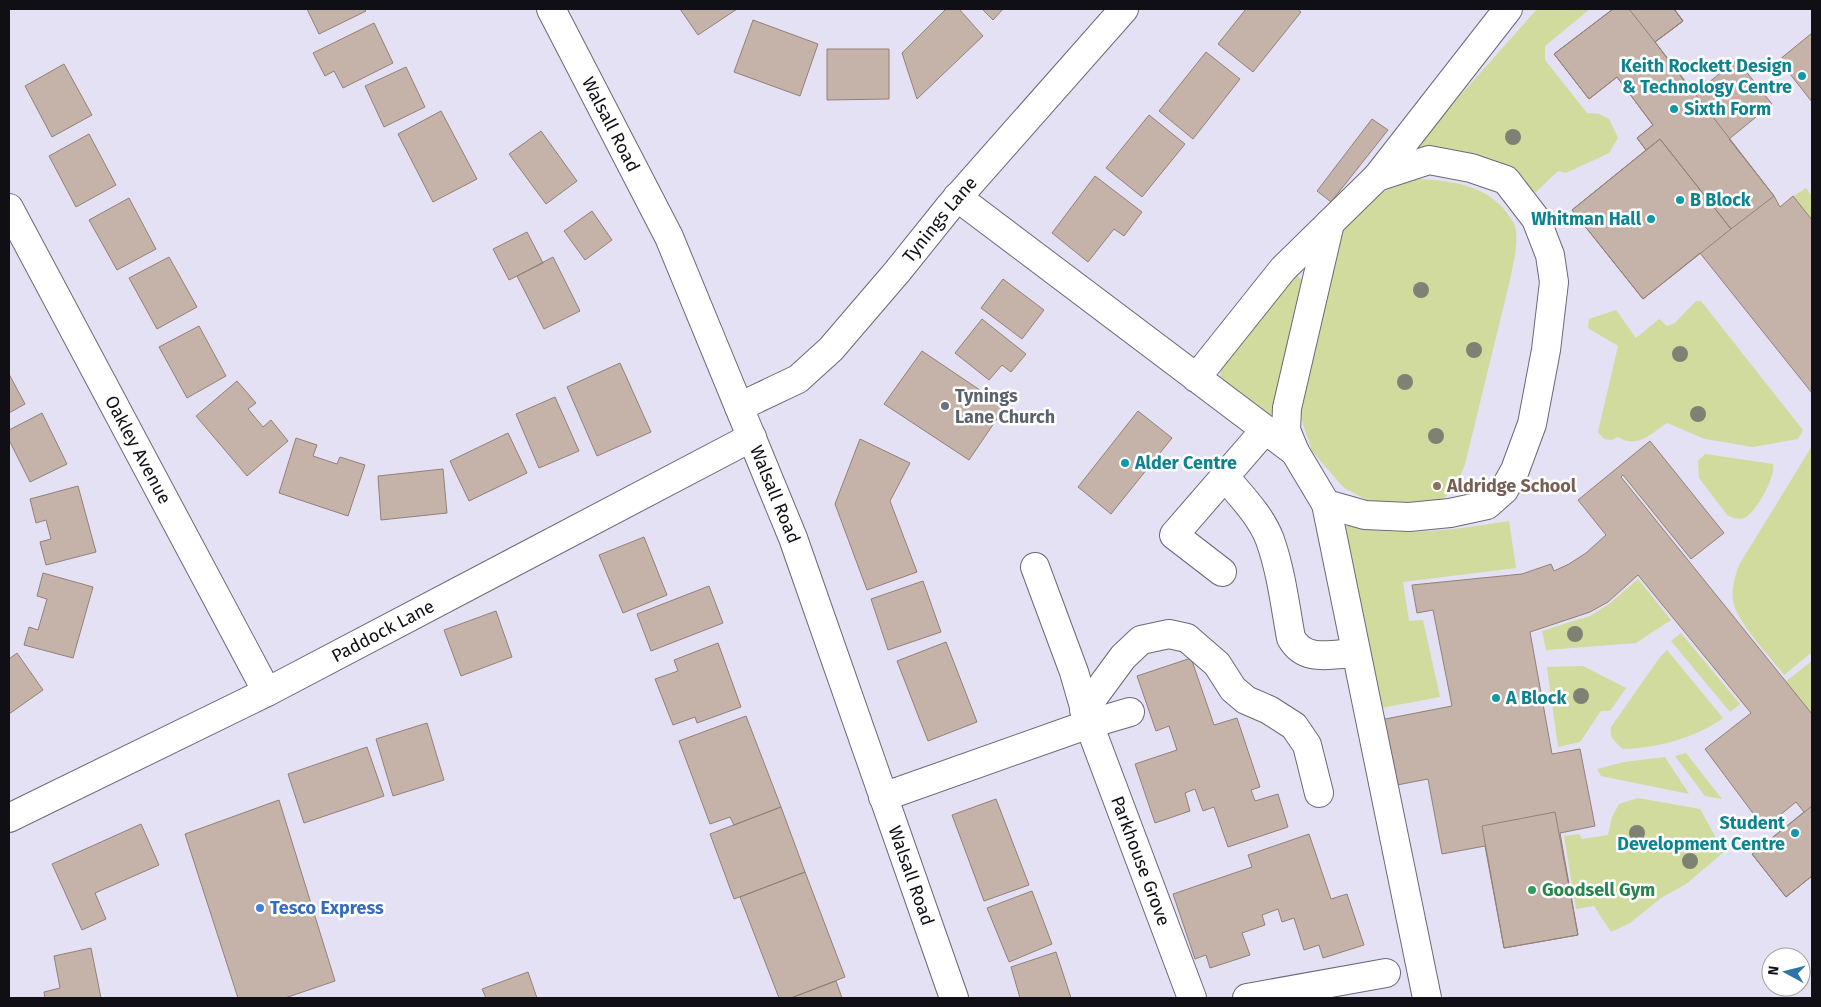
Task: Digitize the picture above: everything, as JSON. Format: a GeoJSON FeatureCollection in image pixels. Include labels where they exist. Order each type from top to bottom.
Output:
{"type":"FeatureCollection","features":[{"type":"Feature","properties":{"kind":"street","name":"Walsall Road"},"geometry":{"type":"LineString","coordinates":[[551,9],[669,237],[752,437],[793,538],[954,998]]}},
{"type":"Feature","properties":{"kind":"street","name":"Tynings Lane"},"geometry":{"type":"LineString","coordinates":[[738,407],[798,378],[831,349],[897,272],[957,197],[1124,9]]}},
{"type":"Feature","properties":{"kind":"street"},"geometry":{"type":"LineString","coordinates":[[1196,378],[1283,270],[1377,177],[1508,9]]}},
{"type":"Feature","properties":{"kind":"street"},"geometry":{"type":"LineString","coordinates":[[1326,504],[1365,515],[1409,517],[1450,513],[1488,505],[1504,490],[1515,470],[1532,424],[1546,350],[1554,282],[1550,255],[1536,219],[1506,180],[1470,168],[1429,160],[1377,177]]}},
{"type":"Feature","properties":{"kind":"street"},"geometry":{"type":"LineString","coordinates":[[957,197],[1295,452]]}},
{"type":"Feature","properties":{"kind":"street","name":"Oakley Avenue"},"geometry":{"type":"LineString","coordinates":[[9,208],[266,692]]}},
{"type":"Feature","properties":{"kind":"street"},"geometry":{"type":"LineString","coordinates":[[1330,222],[1287,408],[1286,430],[1295,452],[1326,504],[1427,998]]}},
{"type":"Feature","properties":{"kind":"street"},"geometry":{"type":"LineString","coordinates":[[1222,572],[1174,535],[1264,430]]}},
{"type":"Feature","properties":{"kind":"street","name":"Paddock Lane"},"geometry":{"type":"LineString","coordinates":[[9,818],[266,692],[752,437]]}},
{"type":"Feature","properties":{"kind":"street"},"geometry":{"type":"LineString","coordinates":[[1225,477],[1251,507],[1269,538],[1280,576],[1290,638],[1295,646],[1308,655],[1356,653]]}},
{"type":"Feature","properties":{"kind":"street","name":"Parkhouse Grove"},"geometry":{"type":"LineString","coordinates":[[1035,567],[1074,672],[1086,717],[1192,998]]}},
{"type":"Feature","properties":{"kind":"street"},"geometry":{"type":"LineString","coordinates":[[1086,717],[1123,657],[1141,640],[1169,634],[1188,638],[1217,664],[1233,689],[1246,700],[1269,710],[1294,726],[1307,745],[1319,793]]}},
{"type":"Feature","properties":{"kind":"street"},"geometry":{"type":"LineString","coordinates":[[883,797],[1086,717],[1130,712]]}},
{"type":"Feature","properties":{"kind":"street"},"geometry":{"type":"LineString","coordinates":[[1247,998],[1386,973]]}},
{"type":"Feature","properties":{"kind":"green space"},"geometry":{"type":"Polygon","coordinates":[[[1537,9],[1590,9],[1545,46],[1545,60],[1587,113],[1599,114],[1609,119],[1618,138],[1609,153],[1566,173],[1558,171],[1535,193],[1506,169],[1478,157],[1463,154],[1410,152],[1537,9]]]}},
{"type":"Feature","properties":{"kind":"green space"},"geometry":{"type":"Polygon","coordinates":[[[1420,179],[1456,183],[1479,190],[1499,204],[1507,213],[1514,223],[1516,232],[1515,253],[1510,280],[1465,464],[1457,485],[1442,500],[1432,506],[1388,504],[1367,500],[1344,488],[1312,451],[1300,415],[1301,389],[1342,232],[1350,221],[1376,197],[1395,186],[1420,179]]]}},
{"type":"Feature","properties":{"kind":"green space"},"geometry":{"type":"Polygon","coordinates":[[[1806,188],[1812,196],[1812,220],[1793,196],[1806,188]]]}},
{"type":"Feature","properties":{"kind":"green space"},"geometry":{"type":"Polygon","coordinates":[[[1295,276],[1299,277],[1303,282],[1292,356],[1273,413],[1267,416],[1220,380],[1221,368],[1295,276]]]}},
{"type":"Feature","properties":{"kind":"green space"},"geometry":{"type":"Polygon","coordinates":[[[1696,301],[1701,301],[1803,430],[1798,439],[1753,447],[1705,439],[1667,423],[1638,441],[1625,440],[1618,437],[1612,440],[1604,439],[1598,432],[1618,346],[1588,328],[1589,319],[1616,310],[1636,338],[1659,319],[1667,326],[1675,323],[1696,301]]]}},
{"type":"Feature","properties":{"kind":"green space"},"geometry":{"type":"Polygon","coordinates":[[[1812,446],[1812,652],[1784,675],[1751,635],[1740,618],[1734,605],[1733,588],[1739,565],[1812,446]]]}},
{"type":"Feature","properties":{"kind":"green space"},"geometry":{"type":"Polygon","coordinates":[[[1705,454],[1773,464],[1771,477],[1764,494],[1749,515],[1738,519],[1728,516],[1699,478],[1698,461],[1705,454]]]}},
{"type":"Feature","properties":{"kind":"green space"},"geometry":{"type":"Polygon","coordinates":[[[1509,521],[1516,568],[1403,582],[1409,621],[1423,620],[1440,697],[1376,709],[1343,530],[1349,524],[1367,529],[1407,532],[1471,527],[1509,521]]]}},
{"type":"Feature","properties":{"kind":"green space"},"geometry":{"type":"Polygon","coordinates":[[[1638,579],[1671,620],[1636,643],[1546,650],[1542,631],[1590,616],[1609,604],[1638,579]]]}},
{"type":"Feature","properties":{"kind":"green space"},"geometry":{"type":"Polygon","coordinates":[[[1681,633],[1740,704],[1730,712],[1671,641],[1681,633]]]}},
{"type":"Feature","properties":{"kind":"green space"},"geometry":{"type":"Polygon","coordinates":[[[1667,650],[1723,718],[1700,731],[1676,741],[1649,747],[1623,749],[1612,737],[1611,727],[1660,657],[1667,650]]]}},
{"type":"Feature","properties":{"kind":"green space"},"geometry":{"type":"Polygon","coordinates":[[[1812,661],[1812,714],[1785,682],[1812,661]]]}},
{"type":"Feature","properties":{"kind":"green space"},"geometry":{"type":"Polygon","coordinates":[[[1583,666],[1626,688],[1610,711],[1601,711],[1580,742],[1558,747],[1547,667],[1583,666]]]}},
{"type":"Feature","properties":{"kind":"green space"},"geometry":{"type":"Polygon","coordinates":[[[1686,753],[1722,799],[1705,796],[1675,756],[1686,753]]]}},
{"type":"Feature","properties":{"kind":"green space"},"geometry":{"type":"Polygon","coordinates":[[[1665,757],[1689,794],[1601,776],[1597,769],[1624,762],[1665,757]]]}},
{"type":"Feature","properties":{"kind":"green space"},"geometry":{"type":"Polygon","coordinates":[[[1638,798],[1700,809],[1724,852],[1686,884],[1661,898],[1630,923],[1611,932],[1594,906],[1576,909],[1564,836],[1579,834],[1582,839],[1608,835],[1612,817],[1619,804],[1638,798]]]}},
{"type":"Feature","properties":{"kind":"building"},"geometry":{"type":"Polygon","coordinates":[[[307,9],[364,9],[366,11],[319,34],[307,9]]]}},
{"type":"Feature","properties":{"kind":"building"},"geometry":{"type":"Polygon","coordinates":[[[680,9],[737,9],[698,35],[680,9]]]}},
{"type":"Feature","properties":{"kind":"building"},"geometry":{"type":"Polygon","coordinates":[[[946,9],[959,9],[983,36],[917,99],[902,53],[946,9]]]}},
{"type":"Feature","properties":{"kind":"building"},"geometry":{"type":"Polygon","coordinates":[[[982,9],[1003,9],[993,20],[982,9]]]}},
{"type":"Feature","properties":{"kind":"building"},"geometry":{"type":"Polygon","coordinates":[[[1246,9],[1297,9],[1301,12],[1253,72],[1218,44],[1246,9]]]}},
{"type":"Feature","properties":{"kind":"building","name":"B Block"},"geometry":{"type":"Polygon","coordinates":[[[1613,9],[1674,9],[1683,21],[1655,42],[1694,94],[1737,60],[1772,104],[1729,139],[1774,196],[1780,207],[1793,196],[1812,220],[1812,393],[1700,253],[1643,299],[1572,210],[1646,150],[1637,138],[1653,125],[1617,77],[1589,99],[1554,54],[1613,9]]]}},
{"type":"Feature","properties":{"kind":"building","name":"Sixth Form"},"geometry":{"type":"Polygon","coordinates":[[[1613,9],[1674,9],[1683,21],[1655,42],[1774,196],[1731,229],[1660,139],[1646,150],[1637,138],[1653,125],[1617,77],[1589,99],[1554,54],[1613,9]]]}},
{"type":"Feature","properties":{"kind":"building"},"geometry":{"type":"Polygon","coordinates":[[[1629,9],[1674,9],[1683,21],[1655,42],[1629,9]]]}},
{"type":"Feature","properties":{"kind":"building"},"geometry":{"type":"Polygon","coordinates":[[[753,20],[818,44],[800,96],[734,72],[753,20]]]}},
{"type":"Feature","properties":{"kind":"building"},"geometry":{"type":"Polygon","coordinates":[[[374,23],[393,63],[343,88],[334,71],[325,76],[313,53],[374,23]]]}},
{"type":"Feature","properties":{"kind":"building","name":"Keith Rockett Design & Technology Centre"},"geometry":{"type":"Polygon","coordinates":[[[1812,33],[1812,102],[1779,60],[1812,33]]]}},
{"type":"Feature","properties":{"kind":"building"},"geometry":{"type":"Polygon","coordinates":[[[827,49],[889,49],[889,99],[827,100],[827,49]]]}},
{"type":"Feature","properties":{"kind":"building"},"geometry":{"type":"Polygon","coordinates":[[[1206,52],[1240,79],[1193,139],[1159,111],[1206,52]]]}},
{"type":"Feature","properties":{"kind":"building"},"geometry":{"type":"Polygon","coordinates":[[[64,64],[92,115],[52,137],[25,86],[64,64]]]}},
{"type":"Feature","properties":{"kind":"building"},"geometry":{"type":"Polygon","coordinates":[[[406,67],[425,107],[384,127],[365,86],[406,67]]]}},
{"type":"Feature","properties":{"kind":"building"},"geometry":{"type":"Polygon","coordinates":[[[441,111],[477,179],[433,202],[398,134],[441,111]]]}},
{"type":"Feature","properties":{"kind":"building"},"geometry":{"type":"Polygon","coordinates":[[[1149,115],[1185,144],[1142,197],[1106,168],[1149,115]]]}},
{"type":"Feature","properties":{"kind":"building"},"geometry":{"type":"Polygon","coordinates":[[[1372,119],[1388,130],[1331,202],[1317,191],[1372,119]]]}},
{"type":"Feature","properties":{"kind":"building"},"geometry":{"type":"Polygon","coordinates":[[[541,131],[577,181],[546,204],[509,154],[541,131]]]}},
{"type":"Feature","properties":{"kind":"building"},"geometry":{"type":"Polygon","coordinates":[[[89,134],[116,185],[76,207],[49,156],[89,134]]]}},
{"type":"Feature","properties":{"kind":"building","name":"Whitman Hall"},"geometry":{"type":"Polygon","coordinates":[[[1660,139],[1731,229],[1643,299],[1572,210],[1660,139]]]}},
{"type":"Feature","properties":{"kind":"building"},"geometry":{"type":"Polygon","coordinates":[[[1095,176],[1142,212],[1124,236],[1114,229],[1088,262],[1052,233],[1095,176]]]}},
{"type":"Feature","properties":{"kind":"building"},"geometry":{"type":"Polygon","coordinates":[[[129,198],[156,249],[117,270],[89,220],[129,198]]]}},
{"type":"Feature","properties":{"kind":"building"},"geometry":{"type":"Polygon","coordinates":[[[592,211],[612,240],[585,260],[564,231],[592,211]]]}},
{"type":"Feature","properties":{"kind":"building"},"geometry":{"type":"Polygon","coordinates":[[[527,232],[543,263],[509,280],[493,249],[527,232]]]}},
{"type":"Feature","properties":{"kind":"building"},"geometry":{"type":"Polygon","coordinates":[[[169,257],[197,307],[157,329],[129,278],[169,257]]]}},
{"type":"Feature","properties":{"kind":"building"},"geometry":{"type":"Polygon","coordinates":[[[553,257],[580,311],[544,329],[517,276],[553,257]]]}},
{"type":"Feature","properties":{"kind":"building"},"geometry":{"type":"Polygon","coordinates":[[[1003,279],[1044,310],[1022,339],[981,308],[1003,279]]]}},
{"type":"Feature","properties":{"kind":"building"},"geometry":{"type":"Polygon","coordinates":[[[982,319],[1026,354],[1011,372],[1002,365],[989,380],[955,353],[982,319]]]}},
{"type":"Feature","properties":{"kind":"building"},"geometry":{"type":"Polygon","coordinates":[[[199,326],[226,376],[187,398],[159,347],[199,326]]]}},
{"type":"Feature","properties":{"kind":"building","name":"Tynings Lane Church"},"geometry":{"type":"Polygon","coordinates":[[[922,351],[1005,407],[969,460],[884,404],[922,351]]]}},
{"type":"Feature","properties":{"kind":"building"},"geometry":{"type":"Polygon","coordinates":[[[620,363],[651,432],[597,456],[567,387],[620,363]]]}},
{"type":"Feature","properties":{"kind":"building"},"geometry":{"type":"Polygon","coordinates":[[[9,374],[25,404],[9,413],[9,374]]]}},
{"type":"Feature","properties":{"kind":"building"},"geometry":{"type":"Polygon","coordinates":[[[237,381],[256,403],[248,409],[263,427],[271,420],[288,441],[247,476],[196,416],[237,381]]]}},
{"type":"Feature","properties":{"kind":"building"},"geometry":{"type":"Polygon","coordinates":[[[555,397],[579,451],[539,468],[516,414],[555,397]]]}},
{"type":"Feature","properties":{"kind":"building","name":"Alder Centre"},"geometry":{"type":"Polygon","coordinates":[[[1138,411],[1172,438],[1111,514],[1078,487],[1138,411]]]}},
{"type":"Feature","properties":{"kind":"building"},"geometry":{"type":"Polygon","coordinates":[[[42,413],[67,464],[30,482],[9,440],[9,430],[42,413]]]}},
{"type":"Feature","properties":{"kind":"building"},"geometry":{"type":"Polygon","coordinates":[[[508,433],[527,473],[469,501],[450,461],[508,433]]]}},
{"type":"Feature","properties":{"kind":"building"},"geometry":{"type":"Polygon","coordinates":[[[296,438],[317,445],[313,456],[337,464],[340,457],[365,465],[348,516],[279,493],[296,438]]]}},
{"type":"Feature","properties":{"kind":"building"},"geometry":{"type":"Polygon","coordinates":[[[860,439],[910,463],[890,501],[917,572],[867,590],[835,504],[860,439]]]}},
{"type":"Feature","properties":{"kind":"building","name":"A Block"},"geometry":{"type":"Polygon","coordinates":[[[1650,441],[1724,533],[1691,559],[1623,475],[1621,477],[1812,714],[1812,876],[1786,897],[1752,854],[1804,812],[1796,802],[1764,828],[1705,749],[1751,713],[1638,575],[1608,602],[1590,612],[1530,632],[1552,754],[1580,749],[1595,826],[1560,833],[1578,935],[1504,948],[1485,846],[1442,854],[1428,779],[1392,786],[1380,720],[1452,706],[1433,610],[1417,613],[1412,585],[1522,574],[1551,564],[1554,571],[1569,564],[1586,553],[1606,535],[1578,500],[1650,441]]]}},
{"type":"Feature","properties":{"kind":"building"},"geometry":{"type":"Polygon","coordinates":[[[443,469],[447,513],[381,520],[378,476],[443,469]]]}},
{"type":"Feature","properties":{"kind":"building"},"geometry":{"type":"Polygon","coordinates":[[[78,486],[96,552],[46,565],[40,542],[51,539],[46,520],[36,523],[30,499],[78,486]]]}},
{"type":"Feature","properties":{"kind":"building"},"geometry":{"type":"Polygon","coordinates":[[[644,537],[667,595],[623,613],[599,555],[644,537]]]}},
{"type":"Feature","properties":{"kind":"building"},"geometry":{"type":"Polygon","coordinates":[[[43,573],[93,587],[73,658],[24,645],[29,627],[38,630],[47,599],[37,596],[43,573]]]}},
{"type":"Feature","properties":{"kind":"building"},"geometry":{"type":"Polygon","coordinates":[[[923,581],[941,632],[888,650],[871,599],[923,581]]]}},
{"type":"Feature","properties":{"kind":"building"},"geometry":{"type":"Polygon","coordinates":[[[709,586],[723,623],[651,651],[637,614],[709,586]]]}},
{"type":"Feature","properties":{"kind":"building"},"geometry":{"type":"Polygon","coordinates":[[[496,611],[512,657],[461,676],[444,630],[496,611]]]}},
{"type":"Feature","properties":{"kind":"building"},"geometry":{"type":"Polygon","coordinates":[[[946,642],[977,722],[928,741],[897,661],[946,642]]]}},
{"type":"Feature","properties":{"kind":"building"},"geometry":{"type":"Polygon","coordinates":[[[718,643],[741,707],[697,723],[695,717],[673,725],[655,679],[678,671],[674,660],[718,643]]]}},
{"type":"Feature","properties":{"kind":"building"},"geometry":{"type":"Polygon","coordinates":[[[17,653],[43,690],[9,714],[9,659],[17,653]]]}},
{"type":"Feature","properties":{"kind":"building"},"geometry":{"type":"Polygon","coordinates":[[[1191,658],[1214,725],[1237,718],[1260,787],[1251,790],[1255,801],[1278,794],[1288,827],[1228,847],[1214,807],[1203,811],[1195,789],[1185,793],[1190,811],[1155,823],[1135,764],[1177,750],[1169,726],[1156,731],[1137,676],[1191,658]]]}},
{"type":"Feature","properties":{"kind":"building"},"geometry":{"type":"Polygon","coordinates":[[[746,716],[781,807],[734,825],[730,817],[710,824],[679,741],[746,716]]]}},
{"type":"Feature","properties":{"kind":"building"},"geometry":{"type":"Polygon","coordinates":[[[427,723],[444,780],[393,796],[376,739],[427,723]]]}},
{"type":"Feature","properties":{"kind":"building"},"geometry":{"type":"Polygon","coordinates":[[[367,747],[384,796],[304,823],[288,774],[367,747]]]}},
{"type":"Feature","properties":{"kind":"building"},"geometry":{"type":"Polygon","coordinates":[[[996,799],[1029,885],[984,901],[952,815],[996,799]]]}},
{"type":"Feature","properties":{"kind":"building","name":"Tesco Express"},"geometry":{"type":"Polygon","coordinates":[[[279,800],[335,981],[285,998],[238,998],[185,834],[279,800]]]}},
{"type":"Feature","properties":{"kind":"building","name":"Student Development Centre"},"geometry":{"type":"Polygon","coordinates":[[[1812,806],[1812,876],[1786,897],[1752,854],[1812,806]]]}},
{"type":"Feature","properties":{"kind":"building"},"geometry":{"type":"Polygon","coordinates":[[[781,807],[805,872],[734,899],[710,834],[781,807]]]}},
{"type":"Feature","properties":{"kind":"building","name":"Goodsell Gym"},"geometry":{"type":"Polygon","coordinates":[[[1555,812],[1578,935],[1504,948],[1482,826],[1555,812]]]}},
{"type":"Feature","properties":{"kind":"building"},"geometry":{"type":"Polygon","coordinates":[[[141,824],[159,865],[95,893],[106,919],[82,930],[52,864],[141,824]]]}},
{"type":"Feature","properties":{"kind":"building"},"geometry":{"type":"Polygon","coordinates":[[[1309,834],[1331,899],[1347,894],[1364,945],[1323,958],[1319,945],[1304,950],[1294,918],[1282,922],[1278,909],[1262,915],[1265,925],[1242,933],[1250,955],[1210,968],[1206,955],[1195,959],[1173,894],[1252,867],[1248,855],[1309,834]]]}},
{"type":"Feature","properties":{"kind":"building"},"geometry":{"type":"Polygon","coordinates":[[[805,872],[845,977],[791,998],[779,998],[740,897],[805,872]]]}},
{"type":"Feature","properties":{"kind":"building"},"geometry":{"type":"Polygon","coordinates":[[[1032,891],[1052,944],[1009,962],[987,908],[1032,891]]]}},
{"type":"Feature","properties":{"kind":"building"},"geometry":{"type":"Polygon","coordinates":[[[91,948],[101,998],[45,998],[44,992],[60,988],[54,956],[91,948]]]}},
{"type":"Feature","properties":{"kind":"building"},"geometry":{"type":"Polygon","coordinates":[[[1056,952],[1071,998],[1020,998],[1011,967],[1056,952]]]}},
{"type":"Feature","properties":{"kind":"building"},"geometry":{"type":"Polygon","coordinates":[[[528,972],[537,998],[486,998],[482,989],[528,972]]]}},
{"type":"Feature","properties":{"kind":"building"},"geometry":{"type":"Polygon","coordinates":[[[836,981],[842,998],[791,998],[836,981]]]}},
{"type":"Feature","properties":{"kind":"place","name":"Keith Rockett Design & Technology Centre"},"geometry":{"type":"Point","coordinates":[1802,76]}},
{"type":"Feature","properties":{"kind":"place","name":"Sixth Form"},"geometry":{"type":"Point","coordinates":[1674,109]}},
{"type":"Feature","properties":{"kind":"place","name":"B Block"},"geometry":{"type":"Point","coordinates":[1680,200]}},
{"type":"Feature","properties":{"kind":"place","name":"Whitman Hall"},"geometry":{"type":"Point","coordinates":[1651,219]}},
{"type":"Feature","properties":{"kind":"place","name":"Tynings Lane Church"},"geometry":{"type":"Point","coordinates":[945,406]}},
{"type":"Feature","properties":{"kind":"place","name":"Alder Centre"},"geometry":{"type":"Point","coordinates":[1125,463]}},
{"type":"Feature","properties":{"kind":"place","name":"Aldridge School"},"geometry":{"type":"Point","coordinates":[1437,486]}},
{"type":"Feature","properties":{"kind":"place","name":"A Block"},"geometry":{"type":"Point","coordinates":[1496,698]}},
{"type":"Feature","properties":{"kind":"place","name":"Student Development Centre"},"geometry":{"type":"Point","coordinates":[1795,833]}},
{"type":"Feature","properties":{"kind":"place","name":"Goodsell Gym"},"geometry":{"type":"Point","coordinates":[1532,890]}},
{"type":"Feature","properties":{"kind":"place","name":"Tesco Express"},"geometry":{"type":"Point","coordinates":[260,908]}}]}
